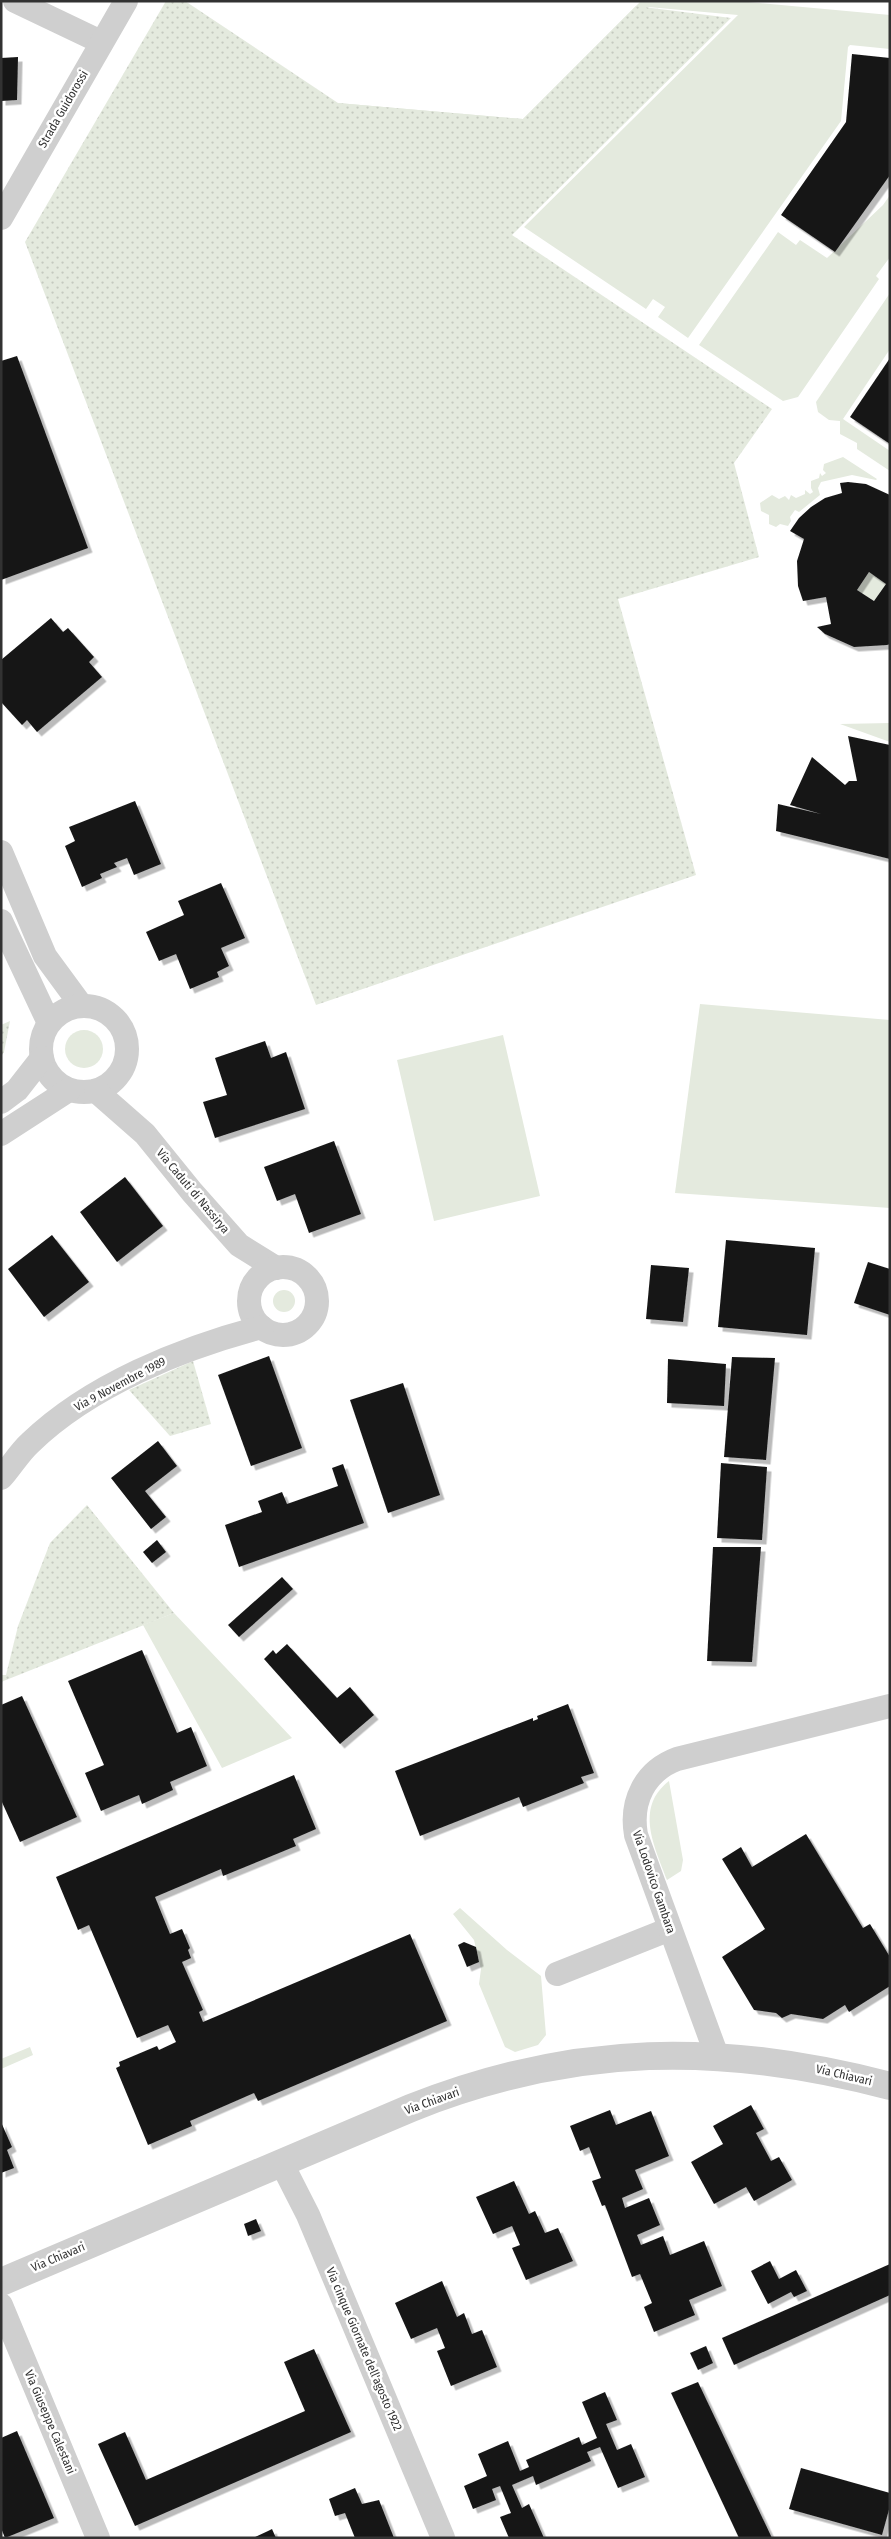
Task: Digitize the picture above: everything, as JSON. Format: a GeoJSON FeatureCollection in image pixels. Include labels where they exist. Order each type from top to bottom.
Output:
{"type":"FeatureCollection","features":[{"type":"Feature","properties":{"kind":"street"},"geometry":{"type":"LineString","coordinates":[[15,1],[101,42]]}},
{"type":"Feature","properties":{"kind":"street","name":"Strada Guidorossi"},"geometry":{"type":"LineString","coordinates":[[1,218],[126,1]]}},
{"type":"Feature","properties":{"kind":"street"},"geometry":{"type":"LineString","coordinates":[[1,852],[45,956],[82,1005]]}},
{"type":"Feature","properties":{"kind":"street"},"geometry":{"type":"LineString","coordinates":[[1,921],[49,1023]]}},
{"type":"Feature","properties":{"kind":"street"},"geometry":{"type":"LineString","coordinates":[[82,1005],[108,1012],[118,1021],[125,1034],[128,1047],[126,1061],[120,1074],[114,1082],[96,1091],[82,1092],[69,1090],[56,1082],[47,1072],[42,1058],[43,1034],[49,1023],[58,1014],[82,1005]]}},
{"type":"Feature","properties":{"kind":"street"},"geometry":{"type":"LineString","coordinates":[[1,1102],[17,1090],[42,1058]]}},
{"type":"Feature","properties":{"kind":"street","name":"Via Caduti di Nassirya"},"geometry":{"type":"LineString","coordinates":[[120,1074],[145,1134]]}},
{"type":"Feature","properties":{"kind":"street"},"geometry":{"type":"LineString","coordinates":[[1,1134],[69,1090]]}},
{"type":"Feature","properties":{"kind":"street","name":"Via Caduti di Nassirya"},"geometry":{"type":"LineString","coordinates":[[96,1091],[145,1134],[192,1192],[241,1247],[276,1268]]}},
{"type":"Feature","properties":{"kind":"street","name":"Via Caduti di Nassirya"},"geometry":{"type":"LineString","coordinates":[[241,1247],[254,1284]]}},
{"type":"Feature","properties":{"kind":"street"},"geometry":{"type":"LineString","coordinates":[[276,1268],[292,1268],[306,1276],[313,1284],[317,1305],[314,1315],[300,1330],[281,1335],[262,1327],[251,1312],[250,1303],[254,1284],[260,1277],[276,1268]]}},
{"type":"Feature","properties":{"kind":"street","name":"Via 9 Novembre 1989"},"geometry":{"type":"LineString","coordinates":[[1,1478],[29,1444],[70,1410],[152,1363],[229,1336],[262,1327]]}},
{"type":"Feature","properties":{"kind":"street","name":"Via Lodovico Gambara"},"geometry":{"type":"LineString","coordinates":[[716,2056],[635,1827],[638,1798],[643,1785],[664,1764],[678,1759],[890,1706]]}},
{"type":"Feature","properties":{"kind":"street"},"geometry":{"type":"LineString","coordinates":[[557,1974],[670,1929]]}},
{"type":"Feature","properties":{"kind":"street","name":"Via Chiavari"},"geometry":{"type":"LineString","coordinates":[[1,2282],[429,2101],[508,2076],[608,2058],[716,2056],[808,2066],[890,2086]]}},
{"type":"Feature","properties":{"kind":"street","name":"Via cinque Giornate dell'agosto 1922"},"geometry":{"type":"LineString","coordinates":[[281,2162],[308,2215],[443,2538]]}},
{"type":"Feature","properties":{"kind":"street","name":"Via Giuseppe Calestani"},"geometry":{"type":"LineString","coordinates":[[1,2305],[95,2537]]}},
{"type":"Feature","properties":{"kind":"shaded area"},"geometry":{"type":"Polygon","coordinates":[[[166,1],[185,1],[338,103],[523,119],[636,6],[731,18],[512,235],[772,409],[734,463],[759,557],[618,599],[696,875],[316,1005],[25,242],[166,1]]]}},
{"type":"Feature","properties":{"kind":"shaded area"},"geometry":{"type":"Polygon","coordinates":[[[641,1],[737,1],[890,15],[890,49],[850,45],[848,47],[841,121],[688,338],[658,317],[665,307],[653,299],[646,309],[524,227],[738,15],[648,7],[464,187],[338,103],[523,119],[641,1]]]}},
{"type":"Feature","properties":{"kind":"shaded area"},"geometry":{"type":"Polygon","coordinates":[[[890,195],[890,257],[876,276],[879,279],[798,397],[783,401],[699,345],[778,232],[796,245],[800,240],[827,258],[883,205],[890,195]]]}},
{"type":"Feature","properties":{"kind":"shaded area"},"geometry":{"type":"Polygon","coordinates":[[[890,293],[890,349],[843,419],[890,451],[890,471],[857,449],[857,443],[840,434],[840,421],[829,420],[818,412],[816,402],[890,293]]]}},
{"type":"Feature","properties":{"kind":"shaded area"},"geometry":{"type":"Polygon","coordinates":[[[843,457],[877,479],[852,475],[821,482],[818,488],[820,495],[799,512],[795,510],[790,517],[791,521],[788,526],[780,524],[776,527],[769,524],[769,515],[761,511],[760,503],[772,495],[779,499],[785,496],[789,500],[791,495],[796,498],[805,494],[805,490],[810,494],[813,492],[811,481],[819,478],[820,473],[822,476],[826,473],[823,470],[824,464],[843,457]]]}},
{"type":"Feature","properties":{"kind":"shaded area"},"geometry":{"type":"Polygon","coordinates":[[[869,572],[886,584],[874,601],[857,590],[869,572]]]}},
{"type":"Feature","properties":{"kind":"shaded area"},"geometry":{"type":"Polygon","coordinates":[[[890,723],[890,742],[840,724],[890,723]]]}},
{"type":"Feature","properties":{"kind":"shaded area"},"geometry":{"type":"Polygon","coordinates":[[[700,1004],[890,1020],[890,1208],[675,1193],[700,1004]]]}},
{"type":"Feature","properties":{"kind":"shaded area"},"geometry":{"type":"Polygon","coordinates":[[[10,1021],[4,1052],[1,1057],[1,1025],[10,1021]]]}},
{"type":"Feature","properties":{"kind":"shaded area"},"geometry":{"type":"Polygon","coordinates":[[[84,1030],[98,1035],[103,1049],[98,1063],[84,1068],[70,1063],[65,1049],[70,1035],[84,1030]]]}},
{"type":"Feature","properties":{"kind":"shaded area"},"geometry":{"type":"Polygon","coordinates":[[[503,1035],[540,1196],[434,1221],[397,1060],[503,1035]]]}},
{"type":"Feature","properties":{"kind":"shaded area"},"geometry":{"type":"Polygon","coordinates":[[[284,1290],[292,1293],[295,1301],[292,1309],[284,1312],[276,1309],[273,1301],[276,1293],[284,1290]]]}},
{"type":"Feature","properties":{"kind":"shaded area"},"geometry":{"type":"Polygon","coordinates":[[[193,1361],[211,1424],[170,1436],[129,1390],[193,1361]]]}},
{"type":"Feature","properties":{"kind":"shaded area"},"geometry":{"type":"Polygon","coordinates":[[[87,1505],[174,1613],[1,1682],[1,1675],[6,1675],[18,1626],[50,1543],[87,1505]]]}},
{"type":"Feature","properties":{"kind":"shaded area"},"geometry":{"type":"Polygon","coordinates":[[[174,1613],[292,1738],[222,1768],[143,1625],[174,1613]]]}},
{"type":"Feature","properties":{"kind":"shaded area"},"geometry":{"type":"Polygon","coordinates":[[[669,1781],[683,1860],[681,1871],[667,1880],[653,1841],[650,1815],[652,1803],[658,1792],[669,1781]]]}},
{"type":"Feature","properties":{"kind":"shaded area"},"geometry":{"type":"Polygon","coordinates":[[[460,1908],[507,1950],[541,1976],[546,2035],[538,2045],[515,2052],[505,2047],[479,1984],[481,1969],[474,1940],[453,1914],[460,1908]]]}},
{"type":"Feature","properties":{"kind":"shaded area"},"geometry":{"type":"Polygon","coordinates":[[[30,2047],[33,2055],[1,2069],[1,2059],[30,2047]]]}},
{"type":"Feature","properties":{"kind":"building"},"geometry":{"type":"Polygon","coordinates":[[[852,54],[890,58],[890,175],[835,252],[781,215],[846,122],[852,54]]]}},
{"type":"Feature","properties":{"kind":"building"},"geometry":{"type":"Polygon","coordinates":[[[18,57],[17,100],[1,101],[1,58],[18,57]]]}},
{"type":"Feature","properties":{"kind":"building"},"geometry":{"type":"Polygon","coordinates":[[[17,356],[88,548],[1,580],[1,361],[17,356]]]}},
{"type":"Feature","properties":{"kind":"building"},"geometry":{"type":"Polygon","coordinates":[[[890,358],[890,444],[850,417],[890,358]]]}},
{"type":"Feature","properties":{"kind":"building"},"geometry":{"type":"Polygon","coordinates":[[[840,483],[866,484],[890,495],[890,644],[887,645],[854,647],[825,634],[817,627],[831,624],[826,597],[803,601],[798,586],[797,561],[804,539],[790,531],[799,518],[811,507],[825,498],[842,493],[840,483]],[[869,572],[857,590],[874,601],[886,584],[869,572]]]}},
{"type":"Feature","properties":{"kind":"building"},"geometry":{"type":"Polygon","coordinates":[[[51,618],[63,632],[68,628],[94,657],[89,662],[102,677],[37,732],[27,720],[22,725],[1,702],[1,660],[51,618]]]}},
{"type":"Feature","properties":{"kind":"building"},"geometry":{"type":"Polygon","coordinates":[[[848,736],[890,745],[890,859],[776,831],[778,804],[821,814],[790,805],[812,757],[845,785],[849,781],[857,781],[848,736]]]}},
{"type":"Feature","properties":{"kind":"building"},"geometry":{"type":"Polygon","coordinates":[[[135,801],[161,864],[134,875],[127,858],[114,863],[117,867],[100,874],[102,878],[82,887],[65,846],[75,841],[69,827],[135,801]]]}},
{"type":"Feature","properties":{"kind":"building"},"geometry":{"type":"Polygon","coordinates":[[[221,883],[245,938],[221,948],[229,966],[217,972],[219,977],[190,989],[176,954],[159,961],[146,932],[184,915],[178,901],[221,883]]]}},
{"type":"Feature","properties":{"kind":"building"},"geometry":{"type":"Polygon","coordinates":[[[265,1041],[271,1058],[286,1052],[305,1109],[215,1138],[203,1102],[227,1095],[215,1058],[265,1041]]]}},
{"type":"Feature","properties":{"kind":"building"},"geometry":{"type":"Polygon","coordinates":[[[334,1141],[361,1214],[309,1233],[295,1194],[277,1201],[264,1167],[334,1141]]]}},
{"type":"Feature","properties":{"kind":"building"},"geometry":{"type":"Polygon","coordinates":[[[125,1177],[163,1226],[117,1262],[80,1212],[125,1177]]]}},
{"type":"Feature","properties":{"kind":"building"},"geometry":{"type":"Polygon","coordinates":[[[52,1235],[89,1282],[44,1317],[8,1269],[52,1235]]]}},
{"type":"Feature","properties":{"kind":"building"},"geometry":{"type":"Polygon","coordinates":[[[726,1240],[815,1248],[807,1335],[718,1327],[726,1240]]]}},
{"type":"Feature","properties":{"kind":"building"},"geometry":{"type":"Polygon","coordinates":[[[868,1262],[890,1269],[890,1315],[854,1303],[868,1262]]]}},
{"type":"Feature","properties":{"kind":"building"},"geometry":{"type":"Polygon","coordinates":[[[651,1265],[689,1268],[683,1322],[646,1319],[651,1265]]]}},
{"type":"Feature","properties":{"kind":"building"},"geometry":{"type":"Polygon","coordinates":[[[269,1356],[302,1448],[251,1466],[218,1375],[269,1356]]]}},
{"type":"Feature","properties":{"kind":"building"},"geometry":{"type":"Polygon","coordinates":[[[732,1357],[775,1358],[766,1460],[724,1457],[732,1357]]]}},
{"type":"Feature","properties":{"kind":"building"},"geometry":{"type":"Polygon","coordinates":[[[668,1359],[726,1364],[724,1406],[667,1403],[668,1359]]]}},
{"type":"Feature","properties":{"kind":"building"},"geometry":{"type":"Polygon","coordinates":[[[403,1383],[440,1495],[388,1513],[350,1400],[403,1383]]]}},
{"type":"Feature","properties":{"kind":"building"},"geometry":{"type":"Polygon","coordinates":[[[158,1441],[177,1466],[145,1491],[166,1517],[151,1529],[111,1478],[158,1441]]]}},
{"type":"Feature","properties":{"kind":"building"},"geometry":{"type":"Polygon","coordinates":[[[721,1463],[767,1467],[762,1540],[717,1538],[721,1463]]]}},
{"type":"Feature","properties":{"kind":"building"},"geometry":{"type":"Polygon","coordinates":[[[343,1464],[364,1523],[239,1567],[225,1525],[262,1512],[258,1501],[282,1492],[287,1504],[338,1486],[332,1468],[343,1464]]]}},
{"type":"Feature","properties":{"kind":"building"},"geometry":{"type":"Polygon","coordinates":[[[157,1540],[166,1552],[152,1563],[143,1552],[157,1540]]]}},
{"type":"Feature","properties":{"kind":"building"},"geometry":{"type":"Polygon","coordinates":[[[713,1547],[761,1547],[752,1662],[707,1661],[713,1547]]]}},
{"type":"Feature","properties":{"kind":"building"},"geometry":{"type":"Polygon","coordinates":[[[282,1577],[293,1589],[239,1637],[228,1625],[282,1577]]]}},
{"type":"Feature","properties":{"kind":"building"},"geometry":{"type":"Polygon","coordinates":[[[287,1644],[337,1698],[350,1687],[374,1715],[340,1744],[264,1659],[273,1650],[276,1654],[287,1644]]]}},
{"type":"Feature","properties":{"kind":"building"},"geometry":{"type":"Polygon","coordinates":[[[142,1650],[177,1733],[191,1727],[207,1766],[170,1782],[173,1790],[142,1804],[139,1795],[101,1811],[85,1773],[104,1765],[68,1681],[142,1650]]]}},
{"type":"Feature","properties":{"kind":"building"},"geometry":{"type":"Polygon","coordinates":[[[22,1696],[77,1817],[20,1842],[1,1800],[1,1705],[22,1696]]]}},
{"type":"Feature","properties":{"kind":"building"},"geometry":{"type":"Polygon","coordinates":[[[568,1704],[594,1773],[581,1777],[584,1783],[523,1807],[519,1797],[420,1836],[395,1771],[533,1718],[533,1721],[538,1719],[537,1716],[568,1704]]]}},
{"type":"Feature","properties":{"kind":"building"},"geometry":{"type":"Polygon","coordinates":[[[294,1775],[316,1829],[293,1839],[296,1846],[223,1876],[221,1869],[155,1897],[170,1934],[182,1929],[190,1948],[188,1950],[191,1958],[182,1962],[203,2010],[199,2012],[203,2022],[410,1934],[447,2021],[258,2101],[254,2093],[190,2121],[192,2126],[148,2145],[116,2068],[120,2066],[119,2062],[157,2046],[159,2050],[176,2042],[168,2025],[137,2038],[89,1925],[78,1930],[56,1877],[294,1775]]]}},
{"type":"Feature","properties":{"kind":"building"},"geometry":{"type":"Polygon","coordinates":[[[806,1834],[863,1928],[870,1924],[890,1957],[890,1986],[849,2012],[845,2005],[823,2019],[791,2014],[782,2018],[776,2013],[754,2010],[722,1957],[765,1929],[722,1859],[741,1847],[752,1867],[806,1834]]]}},
{"type":"Feature","properties":{"kind":"building"},"geometry":{"type":"Polygon","coordinates":[[[464,1942],[476,1947],[479,1962],[467,1967],[458,1945],[464,1942]]]}},
{"type":"Feature","properties":{"kind":"building"},"geometry":{"type":"Polygon","coordinates":[[[751,2105],[764,2129],[756,2133],[771,2161],[779,2157],[792,2180],[754,2201],[746,2187],[714,2204],[691,2162],[723,2144],[713,2126],[751,2105]]]}},
{"type":"Feature","properties":{"kind":"building"},"geometry":{"type":"Polygon","coordinates":[[[610,2110],[616,2125],[651,2111],[669,2156],[635,2170],[643,2189],[622,2198],[625,2208],[649,2198],[660,2225],[637,2235],[641,2245],[663,2236],[670,2255],[704,2241],[722,2286],[689,2300],[695,2315],[654,2332],[644,2307],[652,2303],[640,2274],[632,2277],[605,2205],[602,2206],[592,2181],[601,2178],[589,2147],[580,2151],[570,2126],[610,2110]]]}},
{"type":"Feature","properties":{"kind":"building"},"geometry":{"type":"Polygon","coordinates":[[[1,2122],[12,2147],[7,2150],[14,2168],[1,2173],[1,2122]]]}},
{"type":"Feature","properties":{"kind":"building"},"geometry":{"type":"Polygon","coordinates":[[[514,2181],[529,2214],[535,2211],[545,2233],[558,2228],[573,2261],[526,2280],[512,2248],[520,2245],[512,2226],[493,2234],[476,2197],[514,2181]]]}},
{"type":"Feature","properties":{"kind":"building"},"geometry":{"type":"Polygon","coordinates":[[[256,2219],[261,2231],[248,2236],[244,2224],[256,2219]]]}},
{"type":"Feature","properties":{"kind":"building"},"geometry":{"type":"Polygon","coordinates":[[[770,2261],[779,2279],[796,2270],[807,2291],[794,2297],[791,2292],[768,2304],[751,2271],[770,2261]]]}},
{"type":"Feature","properties":{"kind":"building"},"geometry":{"type":"Polygon","coordinates":[[[890,2264],[890,2295],[734,2365],[722,2338],[890,2264]]]}},
{"type":"Feature","properties":{"kind":"building"},"geometry":{"type":"Polygon","coordinates":[[[442,2281],[457,2317],[464,2313],[472,2334],[482,2330],[497,2367],[451,2386],[437,2351],[445,2348],[437,2328],[411,2339],[395,2303],[442,2281]]]}},
{"type":"Feature","properties":{"kind":"building"},"geometry":{"type":"Polygon","coordinates":[[[706,2346],[713,2363],[698,2370],[690,2353],[706,2346]]]}},
{"type":"Feature","properties":{"kind":"building"},"geometry":{"type":"Polygon","coordinates":[[[314,2349],[351,2432],[135,2526],[98,2444],[125,2432],[146,2480],[305,2411],[284,2362],[314,2349]]]}},
{"type":"Feature","properties":{"kind":"building"},"geometry":{"type":"Polygon","coordinates":[[[698,2382],[772,2538],[739,2538],[671,2393],[698,2382]]]}},
{"type":"Feature","properties":{"kind":"building"},"geometry":{"type":"Polygon","coordinates":[[[605,2392],[617,2420],[606,2424],[617,2450],[631,2444],[645,2477],[618,2488],[600,2447],[587,2452],[591,2461],[536,2485],[533,2476],[512,2485],[522,2508],[529,2504],[544,2538],[509,2538],[500,2517],[511,2513],[500,2486],[492,2489],[496,2500],[473,2509],[464,2486],[487,2476],[478,2454],[508,2441],[520,2471],[529,2467],[526,2460],[579,2437],[582,2445],[597,2438],[582,2402],[605,2392]]]}},
{"type":"Feature","properties":{"kind":"building"},"geometry":{"type":"Polygon","coordinates":[[[17,2431],[54,2518],[5,2538],[1,2528],[1,2438],[17,2431]]]}},
{"type":"Feature","properties":{"kind":"building"},"geometry":{"type":"Polygon","coordinates":[[[801,2468],[890,2493],[890,2506],[882,2535],[789,2509],[801,2468]]]}},
{"type":"Feature","properties":{"kind":"building"},"geometry":{"type":"Polygon","coordinates":[[[355,2488],[362,2504],[379,2500],[394,2538],[355,2538],[345,2513],[335,2516],[329,2499],[355,2488]]]}},
{"type":"Feature","properties":{"kind":"building"},"geometry":{"type":"Polygon","coordinates":[[[272,2529],[276,2538],[253,2538],[268,2531],[272,2529]]]}}]}
